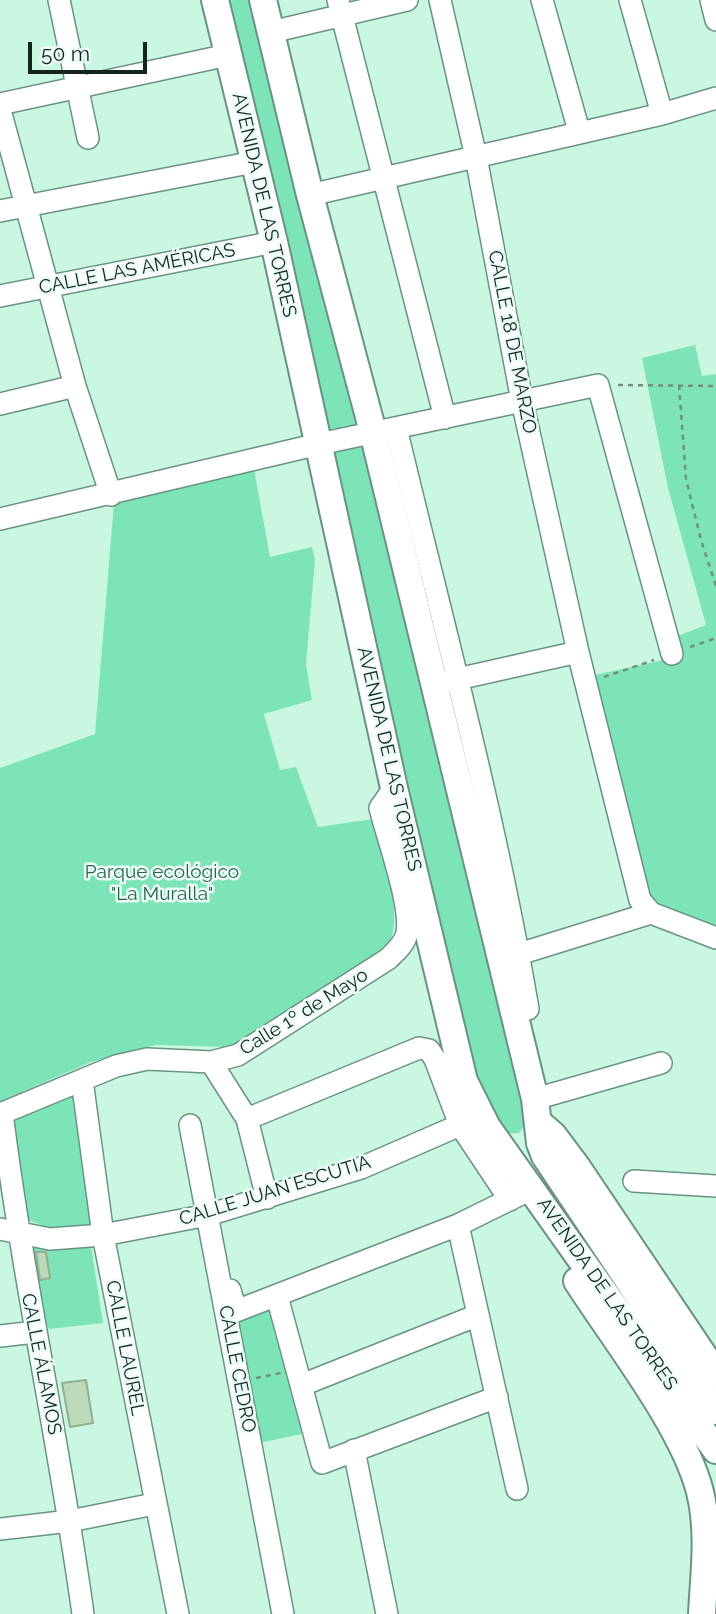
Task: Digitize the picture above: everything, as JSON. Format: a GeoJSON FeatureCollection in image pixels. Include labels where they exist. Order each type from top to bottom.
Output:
{"type":"FeatureCollection","features":[{"type":"Feature","properties":{"kind":"main road","name":"AVENIDA DE LAS TORRES"},"geometry":{"type":"LineString","coordinates":[[215,0],[274,242],[394,788],[464,1081],[487,1127],[508,1152],[716,1450]]}},
{"type":"Feature","properties":{"kind":"main road","name":"AVENIDA DE LAS TORRES"},"geometry":{"type":"LineString","coordinates":[[263,0],[310,195],[384,430],[445,682],[545,1156],[716,1411]]}},
{"type":"Feature","properties":{"kind":"main road"},"geometry":{"type":"LineString","coordinates":[[702,1614],[705,1516],[691,1467],[663,1415],[515,1197],[508,1166],[508,1152],[536,1110],[716,1374]]}},
{"type":"Feature","properties":{"kind":"street"},"geometry":{"type":"LineString","coordinates":[[59,0],[88,138]]}},
{"type":"Feature","properties":{"kind":"street"},"geometry":{"type":"LineString","coordinates":[[271,32],[340,7],[407,0]]}},
{"type":"Feature","properties":{"kind":"street","name":"CALLE 18 DE MARZO"},"geometry":{"type":"LineString","coordinates":[[440,0],[477,157],[522,401],[578,652],[636,888],[640,900],[651,913]]}},
{"type":"Feature","properties":{"kind":"street"},"geometry":{"type":"LineString","coordinates":[[542,0],[579,131]]}},
{"type":"Feature","properties":{"kind":"street"},"geometry":{"type":"LineString","coordinates":[[631,0],[662,114]]}},
{"type":"Feature","properties":{"kind":"street"},"geometry":{"type":"LineString","coordinates":[[711,0],[716,20]]}},
{"type":"Feature","properties":{"kind":"street"},"geometry":{"type":"LineString","coordinates":[[340,7],[445,418]]}},
{"type":"Feature","properties":{"kind":"street"},"geometry":{"type":"LineString","coordinates":[[0,104],[77,85],[228,55]]}},
{"type":"Feature","properties":{"kind":"street"},"geometry":{"type":"LineString","coordinates":[[310,195],[662,114],[716,98]]}},
{"type":"Feature","properties":{"kind":"street"},"geometry":{"type":"LineString","coordinates":[[0,110],[75,386],[111,495]]}},
{"type":"Feature","properties":{"kind":"street"},"geometry":{"type":"LineString","coordinates":[[0,211],[254,162]]}},
{"type":"Feature","properties":{"kind":"street","name":"CALLE LAS AMÉRICAS"},"geometry":{"type":"LineString","coordinates":[[0,296],[274,242]]}},
{"type":"Feature","properties":{"kind":"street"},"geometry":{"type":"LineString","coordinates":[[0,519],[319,444],[598,385],[672,654]]}},
{"type":"Feature","properties":{"kind":"street"},"geometry":{"type":"LineString","coordinates":[[0,404],[75,386]]}},
{"type":"Feature","properties":{"kind":"street"},"geometry":{"type":"LineString","coordinates":[[528,1009],[519,954],[445,682],[578,652]]}},
{"type":"Feature","properties":{"kind":"street","name":"Calle 1º de Mayo"},"geometry":{"type":"LineString","coordinates":[[1,1113],[117,1066],[147,1059],[211,1062],[239,1055],[388,959],[403,944],[407,932],[406,915],[380,808],[394,788]]}},
{"type":"Feature","properties":{"kind":"street"},"geometry":{"type":"LineString","coordinates":[[519,954],[651,913],[716,938]]}},
{"type":"Feature","properties":{"kind":"street"},"geometry":{"type":"LineString","coordinates":[[216,1261],[225,1275],[236,1311],[458,1225],[515,1197],[460,1125],[435,1059],[429,1050],[419,1048],[247,1119]]}},
{"type":"Feature","properties":{"kind":"street"},"geometry":{"type":"LineString","coordinates":[[211,1062],[247,1119],[267,1198]]}},
{"type":"Feature","properties":{"kind":"street"},"geometry":{"type":"LineString","coordinates":[[536,1110],[661,1063]]}},
{"type":"Feature","properties":{"kind":"street","name":"CALLE LAUREL"},"geometry":{"type":"LineString","coordinates":[[82,1080],[103,1235],[154,1504],[178,1614]]}},
{"type":"Feature","properties":{"kind":"street","name":"CALLE ÁLAMOS"},"geometry":{"type":"LineString","coordinates":[[1,1113],[8,1230],[35,1332],[70,1521],[83,1614]]}},
{"type":"Feature","properties":{"kind":"street","name":"CALLE CEDRO"},"geometry":{"type":"LineString","coordinates":[[190,1125],[283,1614]]}},
{"type":"Feature","properties":{"kind":"street","name":"CALLE JUAN ESCUTIA"},"geometry":{"type":"LineString","coordinates":[[8,1230],[50,1239],[103,1235],[208,1215],[361,1168],[460,1125]]}},
{"type":"Feature","properties":{"kind":"street"},"geometry":{"type":"LineString","coordinates":[[634,1181],[716,1186]]}},
{"type":"Feature","properties":{"kind":"street"},"geometry":{"type":"LineString","coordinates":[[458,1225],[517,1489]]}},
{"type":"Feature","properties":{"kind":"street"},"geometry":{"type":"LineString","coordinates":[[276,1296],[322,1463],[496,1397]]}},
{"type":"Feature","properties":{"kind":"street"},"geometry":{"type":"LineString","coordinates":[[300,1378],[478,1315]]}},
{"type":"Feature","properties":{"kind":"street"},"geometry":{"type":"LineString","coordinates":[[0,1336],[35,1332]]}},
{"type":"Feature","properties":{"kind":"street"},"geometry":{"type":"LineString","coordinates":[[354,1450],[387,1614]]}},
{"type":"Feature","properties":{"kind":"street"},"geometry":{"type":"LineString","coordinates":[[0,1529],[70,1521],[154,1504]]}},
{"type":"Feature","properties":{"kind":"path"},"geometry":{"type":"LineString","coordinates":[[598,385],[716,386]]}},
{"type":"Feature","properties":{"kind":"path"},"geometry":{"type":"LineString","coordinates":[[678,386],[687,479],[701,540],[716,586]]}},
{"type":"Feature","properties":{"kind":"path"},"geometry":{"type":"LineString","coordinates":[[587,683],[716,638]]}},
{"type":"Feature","properties":{"kind":"path"},"geometry":{"type":"LineString","coordinates":[[239,1382],[300,1378]]}},
{"type":"Feature","properties":{"kind":"green space"},"geometry":{"type":"Polygon","coordinates":[[[219,0],[260,0],[360,417],[356,424],[327,430],[219,0]]]}},
{"type":"Feature","properties":{"kind":"green space"},"geometry":{"type":"Polygon","coordinates":[[[695,345],[702,376],[716,374],[716,928],[651,901],[595,685],[595,675],[672,658],[667,640],[706,625],[668,488],[642,358],[695,345]]]}},
{"type":"Feature","properties":{"kind":"green space"},"geometry":{"type":"Polygon","coordinates":[[[360,442],[367,446],[523,1093],[523,1127],[519,1133],[503,1134],[471,1080],[326,449],[360,442]]]}},
{"type":"Feature","properties":{"kind":"green space","name":"Parque ecológico \"La Muralla\""},"geometry":{"type":"Polygon","coordinates":[[[254,469],[270,557],[312,547],[315,560],[306,664],[312,700],[264,714],[280,770],[296,767],[318,827],[373,819],[394,904],[392,937],[386,949],[259,1035],[227,1047],[156,1045],[91,1062],[0,1101],[0,768],[95,734],[114,502],[254,469]]]}},
{"type":"Feature","properties":{"kind":"green space"},"geometry":{"type":"Polygon","coordinates":[[[77,1091],[94,1224],[55,1231],[22,1217],[7,1119],[77,1091]]]}},
{"type":"Feature","properties":{"kind":"green space"},"geometry":{"type":"Polygon","coordinates":[[[91,1246],[103,1323],[49,1329],[42,1316],[30,1247],[91,1246]]]}},
{"type":"Feature","properties":{"kind":"green space"},"geometry":{"type":"Polygon","coordinates":[[[271,1301],[302,1434],[259,1443],[237,1315],[271,1301]]]}},
{"type":"Feature","properties":{"kind":"building"},"geometry":{"type":"Polygon","coordinates":[[[36,1252],[46,1252],[50,1278],[40,1280],[36,1252]]]}},
{"type":"Feature","properties":{"kind":"building"},"geometry":{"type":"Polygon","coordinates":[[[86,1380],[93,1423],[70,1427],[62,1383],[86,1380]]]}}]}
